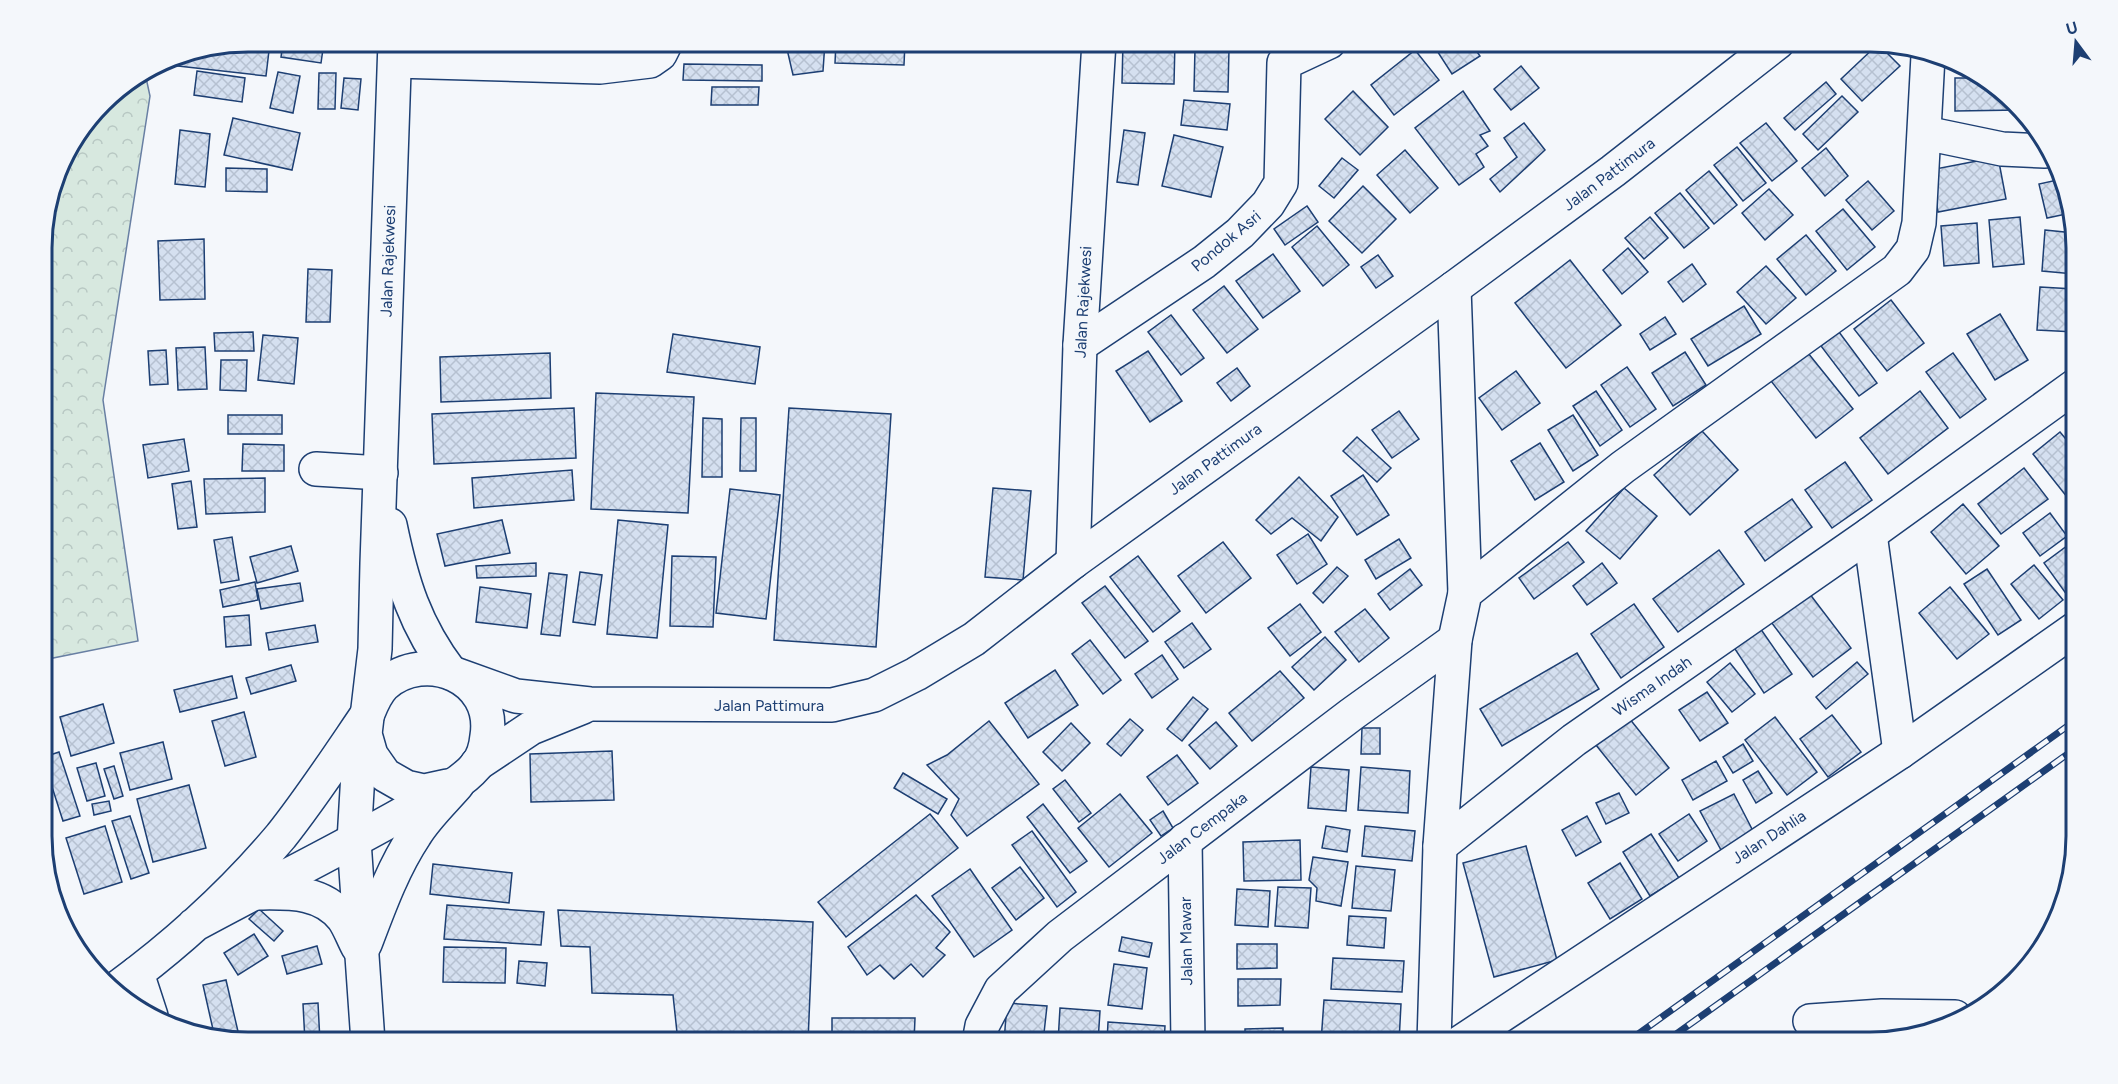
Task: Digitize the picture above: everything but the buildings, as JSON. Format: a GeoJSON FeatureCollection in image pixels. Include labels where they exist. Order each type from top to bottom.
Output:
{"type":"FeatureCollection","features":[{"type":"Feature","properties":{"kind":"main road","name":"Jalan Rajekwesi"},"geometry":{"type":"LineString","coordinates":[[1073,562],[1080,345],[1098,52]]}},
{"type":"Feature","properties":{"kind":"main road","name":"Pondok Asri"},"geometry":{"type":"LineString","coordinates":[[1080,345],[1204,262],[1240,232],[1268,204],[1281,183],[1284,52]]}},
{"type":"Feature","properties":{"kind":"main road","name":"Jalan Pattimura"},"geometry":{"type":"LineString","coordinates":[[590,705],[832,705],[874,695],[916,674],[974,639],[1073,562],[1454,288],[1613,171],[1765,52]]}},
{"type":"Feature","properties":{"kind":"main road","name":"Jalan Rajekwesi"},"geometry":{"type":"LineString","coordinates":[[381,476],[395,53]]}},
{"type":"Feature","properties":{"kind":"main road"},"geometry":{"type":"LineString","coordinates":[[407,53],[600,67],[651,61],[661,53]]}},
{"type":"Feature","properties":{"kind":"main road"},"geometry":{"type":"LineString","coordinates":[[1465,593],[1623,466],[1897,270],[1913,249],[1919,223],[1928,61]]}},
{"type":"Feature","properties":{"kind":"main road"},"geometry":{"type":"LineString","coordinates":[[1925,133],[2002,149],[2039,151]]}},
{"type":"Feature","properties":{"kind":"main road"},"geometry":{"type":"LineString","coordinates":[[1434,1031],[1440,846],[1455,640],[1465,593],[1454,288]]}},
{"type":"Feature","properties":{"kind":"main road","name":"Wisma Indah"},"geometry":{"type":"LineString","coordinates":[[1440,846],[1574,740],[1870,534],[2066,392]]}},
{"type":"Feature","properties":{"kind":"main road"},"geometry":{"type":"LineString","coordinates":[[316,469],[381,476]]}},
{"type":"Feature","properties":{"kind":"main road"},"geometry":{"type":"LineString","coordinates":[[361,954],[377,911],[405,851],[416,833],[470,772],[486,747],[489,727],[485,708],[475,690],[451,673],[433,649],[407,595],[396,556],[381,476]]}},
{"type":"Feature","properties":{"kind":"main road"},"geometry":{"type":"LineString","coordinates":[[367,1032],[354,841],[357,784],[367,723],[375,649],[376,564],[381,476]]}},
{"type":"Feature","properties":{"kind":"main road"},"geometry":{"type":"LineString","coordinates":[[1870,534],[1900,752]]}},
{"type":"Feature","properties":{"kind":"main road","name":"Jalan Dahlia"},"geometry":{"type":"LineString","coordinates":[[1477,1031],[1900,752],[2066,635]]}},
{"type":"Feature","properties":{"kind":"main road","name":"Jalan Cempaka"},"geometry":{"type":"LineString","coordinates":[[981,1032],[1001,990],[1060,936],[1352,714],[1455,640]]}},
{"type":"Feature","properties":{"kind":"main road"},"geometry":{"type":"LineString","coordinates":[[470,772],[441,789],[424,791],[406,787],[385,775],[371,755],[367,723],[373,699],[382,687],[407,671],[422,668],[437,669],[516,696],[590,705]]}},
{"type":"Feature","properties":{"kind":"main road"},"geometry":{"type":"LineString","coordinates":[[194,925],[354,841],[470,772],[531,728],[555,716],[590,705]]}},
{"type":"Feature","properties":{"kind":"main road"},"geometry":{"type":"LineString","coordinates":[[139,998],[127,980],[229,893],[281,836],[367,723]]}},
{"type":"Feature","properties":{"kind":"main road","name":"Jalan Mawar"},"geometry":{"type":"LineString","coordinates":[[1185,840],[1188,1031]]}},
{"type":"Feature","properties":{"kind":"main road"},"geometry":{"type":"LineString","coordinates":[[252,893],[294,893],[312,896],[329,904],[344,919],[361,954]]}},
{"type":"Feature","properties":{"kind":"main road"},"geometry":{"type":"LineString","coordinates":[[1810,1021],[1882,1016],[1943,1017]]}},
{"type":"Feature","properties":{"kind":"green space"},"geometry":{"type":"Polygon","coordinates":[[[147,81],[150,96],[103,400],[138,641],[52,658],[53,235],[59,198],[67,173],[85,140],[119,101],[147,81]]]}},
{"type":"Feature","properties":{"kind":"railway"},"geometry":{"type":"LineString","coordinates":[[1642,1031],[2066,727]]}},
{"type":"Feature","properties":{"kind":"railway"},"geometry":{"type":"LineString","coordinates":[[1680,1031],[2066,755]]}}]}
